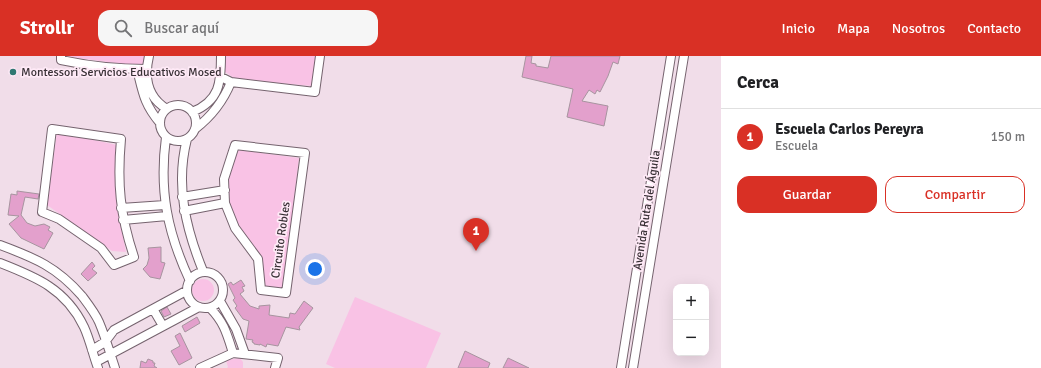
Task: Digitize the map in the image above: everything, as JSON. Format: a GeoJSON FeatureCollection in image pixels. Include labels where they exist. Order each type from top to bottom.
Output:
{"type":"FeatureCollection","features":[{"type":"Feature","properties":{"kind":"street"},"geometry":{"type":"LineString","coordinates":[[62,56],[61,60],[80,64],[146,70]]}},
{"type":"Feature","properties":{"kind":"street"},"geometry":{"type":"LineString","coordinates":[[149,56],[146,70],[152,96],[160,105],[167,109]]}},
{"type":"Feature","properties":{"kind":"street"},"geometry":{"type":"LineString","coordinates":[[192,112],[209,102],[217,91],[221,77],[221,56]]}},
{"type":"Feature","properties":{"kind":"street"},"geometry":{"type":"LineString","coordinates":[[221,77],[231,82],[315,92],[320,56]]}},
{"type":"Feature","properties":{"kind":"street","name":"Avenida Ruta del Águila"},"geometry":{"type":"LineString","coordinates":[[621,368],[671,56]]}},
{"type":"Feature","properties":{"kind":"street","name":"Avenida Ruta del Águila"},"geometry":{"type":"LineString","coordinates":[[633,368],[684,56]]}},
{"type":"Feature","properties":{"kind":"street"},"geometry":{"type":"LineString","coordinates":[[137,69],[144,100],[148,108],[160,123],[163,133],[166,136],[176,141],[187,139],[192,135],[196,124],[195,117],[192,112],[183,106],[178,105],[167,109],[161,118],[160,123]]}},
{"type":"Feature","properties":{"kind":"street"},"geometry":{"type":"LineString","coordinates":[[195,129],[215,110],[222,101],[231,82]]}},
{"type":"Feature","properties":{"kind":"street"},"geometry":{"type":"LineString","coordinates":[[144,100],[152,96]]}},
{"type":"Feature","properties":{"kind":"street"},"geometry":{"type":"LineString","coordinates":[[209,102],[215,110]]}},
{"type":"Feature","properties":{"kind":"street"},"geometry":{"type":"LineString","coordinates":[[663,106],[676,108]]}},
{"type":"Feature","properties":{"kind":"street"},"geometry":{"type":"LineString","coordinates":[[52,129],[121,139],[119,185],[121,208],[134,257],[114,265],[101,248],[59,218],[42,212],[52,129]]}},
{"type":"Feature","properties":{"kind":"street"},"geometry":{"type":"LineString","coordinates":[[166,136],[163,160],[165,205],[177,253],[190,281]]}},
{"type":"Feature","properties":{"kind":"street"},"geometry":{"type":"LineString","coordinates":[[187,139],[181,180],[182,197],[184,211],[195,250],[204,271]]}},
{"type":"Feature","properties":{"kind":"street","name":"Circuito Robles"},"geometry":{"type":"LineString","coordinates":[[235,145],[305,154],[286,293],[261,290],[258,259],[235,228],[225,203],[224,190],[224,179],[235,145]]}},
{"type":"Feature","properties":{"kind":"street"},"geometry":{"type":"LineString","coordinates":[[182,197],[224,190]]}},
{"type":"Feature","properties":{"kind":"street"},"geometry":{"type":"LineString","coordinates":[[184,211],[225,203]]}},
{"type":"Feature","properties":{"kind":"street"},"geometry":{"type":"LineString","coordinates":[[121,208],[165,205]]}},
{"type":"Feature","properties":{"kind":"street"},"geometry":{"type":"LineString","coordinates":[[123,220],[167,216]]}},
{"type":"Feature","properties":{"kind":"street"},"geometry":{"type":"LineString","coordinates":[[0,245],[32,257],[48,266],[72,284],[99,321],[115,368]]}},
{"type":"Feature","properties":{"kind":"street"},"geometry":{"type":"LineString","coordinates":[[0,263],[32,276],[51,286],[64,297],[75,311],[84,328],[97,365],[111,355],[198,307],[210,308],[220,301],[224,289],[220,278],[215,274],[204,271],[192,276],[186,291],[114,330],[105,342],[92,350]]}},
{"type":"Feature","properties":{"kind":"street"},"geometry":{"type":"LineString","coordinates":[[186,291],[189,299],[198,307]]}},
{"type":"Feature","properties":{"kind":"street"},"geometry":{"type":"LineString","coordinates":[[220,301],[236,329],[245,354]]}},
{"type":"Feature","properties":{"kind":"street"},"geometry":{"type":"LineString","coordinates":[[75,311],[88,304]]}},
{"type":"Feature","properties":{"kind":"street"},"geometry":{"type":"LineString","coordinates":[[631,306],[643,307]]}},
{"type":"Feature","properties":{"kind":"street"},"geometry":{"type":"LineString","coordinates":[[210,308],[218,316],[227,332],[233,353]]}},
{"type":"Feature","properties":{"kind":"street"},"geometry":{"type":"LineString","coordinates":[[153,310],[163,326]]}},
{"type":"Feature","properties":{"kind":"street"},"geometry":{"type":"LineString","coordinates":[[227,332],[236,329]]}},
{"type":"Feature","properties":{"kind":"street"},"geometry":{"type":"LineString","coordinates":[[200,368],[233,353],[278,358],[275,368]]}},
{"type":"Feature","properties":{"kind":"shaded area"},"geometry":{"type":"Polygon","coordinates":[[[64,56],[145,56],[143,67],[64,56]]]}},
{"type":"Feature","properties":{"kind":"shaded area"},"geometry":{"type":"Polygon","coordinates":[[[225,56],[317,56],[312,86],[235,79],[224,71],[225,56]]]}},
{"type":"Feature","properties":{"kind":"shaded area"},"geometry":{"type":"Polygon","coordinates":[[[57,132],[117,145],[117,206],[126,252],[112,251],[47,205],[57,132]]]}},
{"type":"Feature","properties":{"kind":"shaded area"},"geometry":{"type":"Polygon","coordinates":[[[238,150],[299,158],[283,289],[265,287],[261,256],[238,227],[229,203],[228,181],[238,150]]]}},
{"type":"Feature","properties":{"kind":"shaded area"},"geometry":{"type":"Polygon","coordinates":[[[199,279],[207,279],[214,286],[214,294],[207,301],[199,301],[192,294],[192,286],[199,279]]]}},
{"type":"Feature","properties":{"kind":"shaded area"},"geometry":{"type":"Polygon","coordinates":[[[355,297],[441,333],[426,368],[335,368],[326,364],[355,297]]]}},
{"type":"Feature","properties":{"kind":"shaded area"},"geometry":{"type":"Polygon","coordinates":[[[240,358],[243,362],[243,368],[227,368],[226,360],[240,358]]]}},
{"type":"Feature","properties":{"kind":"building"},"geometry":{"type":"Polygon","coordinates":[[[526,56],[532,56],[531,63],[536,64],[536,66],[548,68],[551,56],[620,56],[618,64],[613,62],[600,92],[597,90],[595,94],[589,90],[582,101],[608,106],[604,126],[567,117],[573,89],[522,77],[526,56]]]}},
{"type":"Feature","properties":{"kind":"building"},"geometry":{"type":"Polygon","coordinates":[[[17,191],[39,194],[38,199],[25,197],[21,215],[27,223],[35,226],[44,224],[50,227],[48,230],[53,233],[44,249],[21,238],[9,224],[19,216],[8,215],[11,194],[17,195],[17,191]]]}},
{"type":"Feature","properties":{"kind":"building"},"geometry":{"type":"Polygon","coordinates":[[[161,247],[161,262],[165,263],[160,279],[150,277],[143,269],[147,265],[149,258],[148,248],[161,247]]]}},
{"type":"Feature","properties":{"kind":"building"},"geometry":{"type":"Polygon","coordinates":[[[92,262],[95,266],[92,269],[97,273],[88,281],[81,274],[92,262]]]}},
{"type":"Feature","properties":{"kind":"building"},"geometry":{"type":"Polygon","coordinates":[[[241,280],[245,286],[242,287],[244,291],[240,294],[250,306],[259,309],[259,306],[270,305],[269,315],[289,318],[290,313],[295,314],[304,301],[313,308],[299,327],[300,330],[286,327],[278,346],[267,344],[266,347],[260,344],[254,344],[252,342],[253,340],[246,339],[249,321],[243,319],[235,308],[237,306],[233,300],[235,298],[228,284],[231,282],[233,285],[241,280]]]}},
{"type":"Feature","properties":{"kind":"building"},"geometry":{"type":"Polygon","coordinates":[[[167,307],[171,314],[164,317],[161,311],[167,307]]]}},
{"type":"Feature","properties":{"kind":"building"},"geometry":{"type":"Polygon","coordinates":[[[197,317],[200,323],[185,332],[182,326],[197,317]]]}},
{"type":"Feature","properties":{"kind":"building"},"geometry":{"type":"Polygon","coordinates":[[[180,333],[192,358],[179,365],[171,351],[180,346],[175,336],[180,333]]]}},
{"type":"Feature","properties":{"kind":"building"},"geometry":{"type":"Polygon","coordinates":[[[465,351],[490,363],[488,368],[458,368],[465,351]]]}},
{"type":"Feature","properties":{"kind":"building"},"geometry":{"type":"Polygon","coordinates":[[[508,358],[529,368],[503,368],[508,358]]]}},
{"type":"Feature","properties":{"kind":"building"},"geometry":{"type":"Polygon","coordinates":[[[148,359],[155,363],[154,366],[157,368],[140,368],[141,361],[146,363],[148,359]]]}},
{"type":"Feature","properties":{"kind":"place","name":"Montessori Servicios Educativos Mosed"},"geometry":{"type":"Point","coordinates":[13,72]}},
{"type":"Feature","properties":{"kind":"place","name":"Escuela Carlos Pereyra"},"geometry":{"type":"Point","coordinates":[476,251]}}]}
